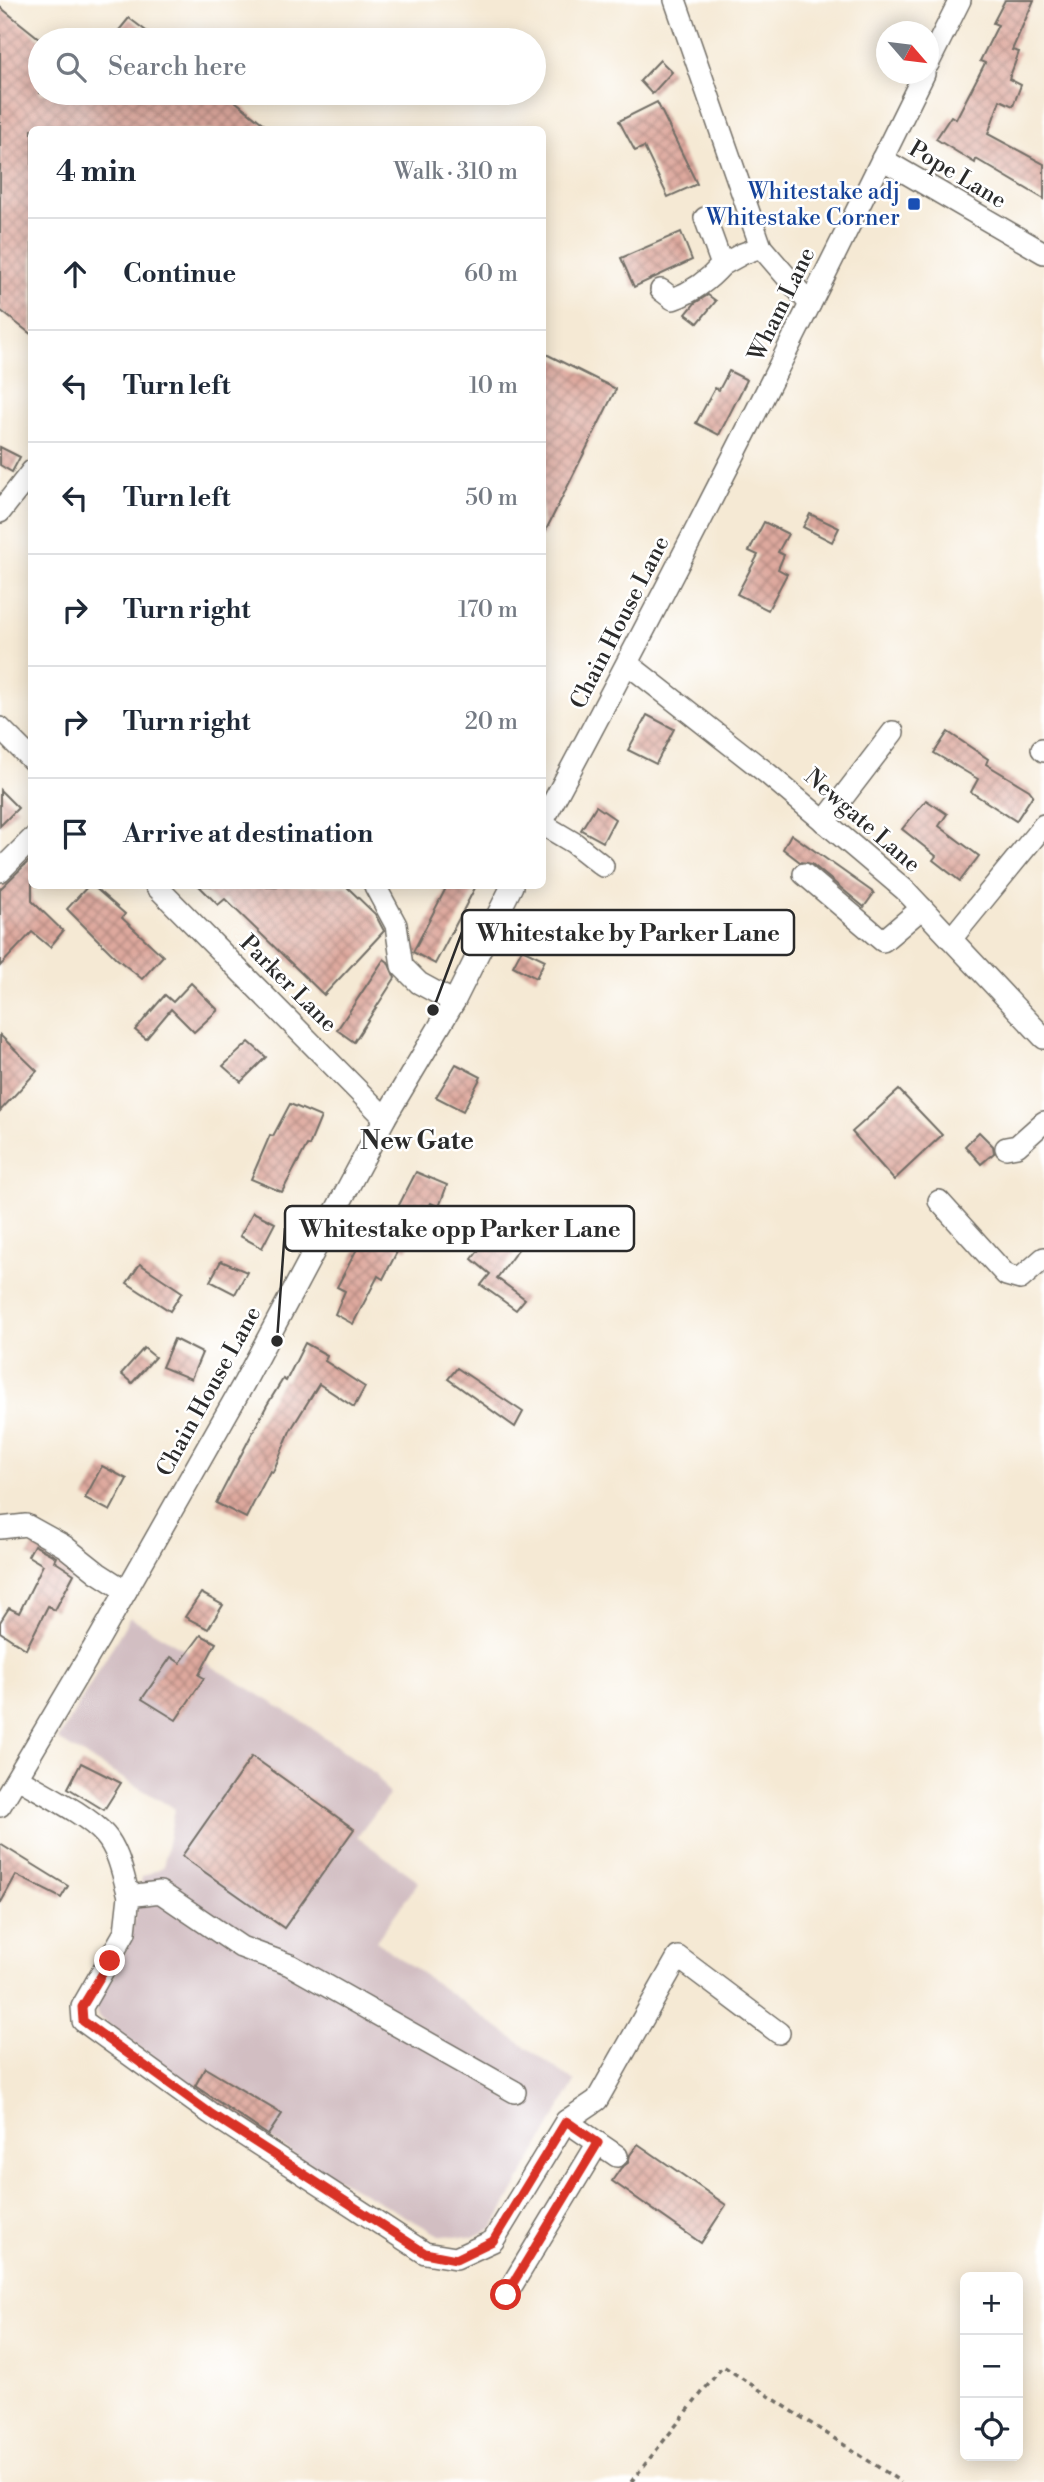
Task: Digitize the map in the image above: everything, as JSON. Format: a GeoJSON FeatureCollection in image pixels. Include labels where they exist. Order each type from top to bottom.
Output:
{"type":"FeatureCollection","features":[{"type":"Feature","properties":{"kind":"street"},"geometry":{"type":"LineString","coordinates":[[674,0],[761,247],[810,304]]}},
{"type":"Feature","properties":{"kind":"street"},"geometry":{"type":"LineString","coordinates":[[939,43],[960,0]]}},
{"type":"Feature","properties":{"kind":"street","name":"Wham Lane"},"geometry":{"type":"LineString","coordinates":[[740,445],[919,84]]}},
{"type":"Feature","properties":{"kind":"street","name":"Pope Lane"},"geometry":{"type":"LineString","coordinates":[[882,159],[1044,253]]}},
{"type":"Feature","properties":{"kind":"street"},"geometry":{"type":"LineString","coordinates":[[705,218],[722,265]]}},
{"type":"Feature","properties":{"kind":"street"},"geometry":{"type":"LineString","coordinates":[[661,290],[673,299],[701,285],[722,265],[761,247]]}},
{"type":"Feature","properties":{"kind":"street","name":"Chain House Lane"},"geometry":{"type":"LineString","coordinates":[[546,817],[740,445]]}},
{"type":"Feature","properties":{"kind":"street"},"geometry":{"type":"LineString","coordinates":[[0,512],[28,476]]}},
{"type":"Feature","properties":{"kind":"street","name":"Newgate Lane"},"geometry":{"type":"LineString","coordinates":[[628,664],[768,774],[905,890],[1044,1038]]}},
{"type":"Feature","properties":{"kind":"street"},"geometry":{"type":"LineString","coordinates":[[0,728],[28,756]]}},
{"type":"Feature","properties":{"kind":"street"},"geometry":{"type":"LineString","coordinates":[[824,822],[893,732]]}},
{"type":"Feature","properties":{"kind":"street"},"geometry":{"type":"LineString","coordinates":[[950,939],[1044,825]]}},
{"type":"Feature","properties":{"kind":"street"},"geometry":{"type":"LineString","coordinates":[[546,826],[603,866]]}},
{"type":"Feature","properties":{"kind":"street"},"geometry":{"type":"LineString","coordinates":[[0,871],[28,843]]}},
{"type":"Feature","properties":{"kind":"street"},"geometry":{"type":"LineString","coordinates":[[804,874],[883,941],[922,908]]}},
{"type":"Feature","properties":{"kind":"street","name":"Parker Lane"},"geometry":{"type":"LineString","coordinates":[[159,889],[385,1118]]}},
{"type":"Feature","properties":{"kind":"street"},"geometry":{"type":"LineString","coordinates":[[377,889],[396,925],[402,966],[419,983],[454,1002]]}},
{"type":"Feature","properties":{"kind":"street","name":"Chain House Lane"},"geometry":{"type":"LineString","coordinates":[[0,1806],[244,1382],[385,1118],[454,1002],[510,889]]}},
{"type":"Feature","properties":{"kind":"street"},"geometry":{"type":"LineString","coordinates":[[1006,1148],[1017,1146],[1044,1122]]}},
{"type":"Feature","properties":{"kind":"street"},"geometry":{"type":"LineString","coordinates":[[939,1200],[1006,1275],[1020,1279],[1044,1258]]}},
{"type":"Feature","properties":{"kind":"street"},"geometry":{"type":"LineString","coordinates":[[0,1528],[26,1525],[64,1546],[126,1591]]}},
{"type":"Feature","properties":{"kind":"street"},"geometry":{"type":"LineString","coordinates":[[18,1778],[88,1821],[105,1835],[119,1862],[129,1896],[125,1932],[82,2007],[83,2021],[210,2113],[425,2253],[456,2259],[493,2241],[566,2121],[597,2100],[678,1957],[779,2033]]}},
{"type":"Feature","properties":{"kind":"street"},"geometry":{"type":"LineString","coordinates":[[129,1896],[160,1892],[241,1947],[290,1965],[515,2092]]}},
{"type":"Feature","properties":{"kind":"street"},"geometry":{"type":"LineString","coordinates":[[566,2121],[617,2156]]}},
{"type":"Feature","properties":{"kind":"street"},"geometry":{"type":"LineString","coordinates":[[506,2295],[598,2143]]}},
{"type":"Feature","properties":{"kind":"path"},"geometry":{"type":"LineString","coordinates":[[631,2482],[723,2366],[901,2482]]}},
{"type":"Feature","properties":{"kind":"shaded area"},"geometry":{"type":"Polygon","coordinates":[[[130,1617],[296,1717],[376,1774],[389,1795],[357,1837],[419,1881],[376,1941],[575,2082],[493,2228],[473,2237],[439,2235],[297,2156],[185,2081],[98,2017],[94,2004],[120,1966],[135,1919],[142,1877],[163,1867],[175,1809],[58,1740],[130,1617]]]}},
{"type":"Feature","properties":{"kind":"building"},"geometry":{"type":"Polygon","coordinates":[[[1005,0],[1034,0],[1012,50],[1019,52],[1009,79],[1021,85],[1013,106],[1000,100],[988,134],[1044,164],[1044,199],[936,139],[951,116],[956,119],[985,63],[980,61],[998,25],[993,23],[1005,0]]]}},
{"type":"Feature","properties":{"kind":"building"},"geometry":{"type":"Polygon","coordinates":[[[0,7],[28,29],[28,105],[240,105],[266,126],[28,126],[28,332],[0,310],[0,7]]]}},
{"type":"Feature","properties":{"kind":"building"},"geometry":{"type":"Polygon","coordinates":[[[129,18],[142,28],[121,28],[129,18]]]}},
{"type":"Feature","properties":{"kind":"building"},"geometry":{"type":"Polygon","coordinates":[[[660,60],[672,72],[652,94],[640,81],[660,60]]]}},
{"type":"Feature","properties":{"kind":"building"},"geometry":{"type":"Polygon","coordinates":[[[657,102],[697,184],[668,197],[644,147],[635,151],[619,121],[657,102]]]}},
{"type":"Feature","properties":{"kind":"building"},"geometry":{"type":"Polygon","coordinates":[[[681,232],[692,260],[634,287],[621,258],[681,232]]]}},
{"type":"Feature","properties":{"kind":"building"},"geometry":{"type":"Polygon","coordinates":[[[708,295],[716,301],[698,323],[686,314],[695,303],[708,295]]]}},
{"type":"Feature","properties":{"kind":"building"},"geometry":{"type":"Polygon","coordinates":[[[546,354],[616,389],[546,530],[546,354]]]}},
{"type":"Feature","properties":{"kind":"building"},"geometry":{"type":"Polygon","coordinates":[[[729,371],[747,380],[719,435],[696,423],[715,388],[719,390],[729,371]]]}},
{"type":"Feature","properties":{"kind":"building"},"geometry":{"type":"Polygon","coordinates":[[[0,447],[20,457],[12,472],[0,465],[0,447]]]}},
{"type":"Feature","properties":{"kind":"building"},"geometry":{"type":"Polygon","coordinates":[[[810,514],[839,528],[832,542],[803,527],[810,514]]]}},
{"type":"Feature","properties":{"kind":"building"},"geometry":{"type":"Polygon","coordinates":[[[764,522],[788,534],[778,552],[784,555],[778,569],[787,574],[768,610],[737,594],[758,555],[749,551],[764,522]]]}},
{"type":"Feature","properties":{"kind":"building"},"geometry":{"type":"Polygon","coordinates":[[[647,715],[674,729],[656,764],[628,750],[647,715]]]}},
{"type":"Feature","properties":{"kind":"building"},"geometry":{"type":"Polygon","coordinates":[[[948,732],[988,759],[986,764],[1033,795],[1016,821],[971,792],[978,779],[934,753],[948,732]]]}},
{"type":"Feature","properties":{"kind":"building"},"geometry":{"type":"Polygon","coordinates":[[[0,790],[18,808],[0,826],[0,790]]]}},
{"type":"Feature","properties":{"kind":"building"},"geometry":{"type":"Polygon","coordinates":[[[926,800],[947,814],[939,826],[979,856],[960,881],[933,860],[936,856],[902,829],[926,800]]]}},
{"type":"Feature","properties":{"kind":"building"},"geometry":{"type":"Polygon","coordinates":[[[596,806],[615,819],[603,842],[581,830],[596,806]]]}},
{"type":"Feature","properties":{"kind":"building"},"geometry":{"type":"Polygon","coordinates":[[[791,834],[874,893],[864,907],[812,864],[800,862],[783,849],[791,834]]]}},
{"type":"Feature","properties":{"kind":"building"},"geometry":{"type":"Polygon","coordinates":[[[28,862],[28,889],[32,889],[32,901],[63,931],[50,947],[32,932],[0,966],[0,889],[28,862]]]}},
{"type":"Feature","properties":{"kind":"building"},"geometry":{"type":"Polygon","coordinates":[[[85,889],[96,889],[125,914],[122,918],[163,956],[142,979],[116,958],[67,909],[85,889]]]}},
{"type":"Feature","properties":{"kind":"building"},"geometry":{"type":"Polygon","coordinates":[[[202,889],[349,889],[375,914],[384,931],[324,995],[225,899],[218,905],[202,889]]]}},
{"type":"Feature","properties":{"kind":"building"},"geometry":{"type":"Polygon","coordinates":[[[445,889],[474,889],[435,964],[413,952],[445,889]]]}},
{"type":"Feature","properties":{"kind":"building"},"geometry":{"type":"Polygon","coordinates":[[[522,949],[545,960],[536,978],[513,966],[522,949]]]}},
{"type":"Feature","properties":{"kind":"building"},"geometry":{"type":"Polygon","coordinates":[[[384,959],[395,978],[354,1042],[337,1030],[384,959]]]}},
{"type":"Feature","properties":{"kind":"building"},"geometry":{"type":"Polygon","coordinates":[[[191,983],[218,1010],[194,1032],[171,1009],[146,1039],[135,1030],[165,995],[173,1002],[191,983]]]}},
{"type":"Feature","properties":{"kind":"building"},"geometry":{"type":"Polygon","coordinates":[[[0,1035],[37,1071],[0,1111],[0,1035]]]}},
{"type":"Feature","properties":{"kind":"building"},"geometry":{"type":"Polygon","coordinates":[[[249,1042],[266,1057],[241,1082],[223,1066],[249,1042]]]}},
{"type":"Feature","properties":{"kind":"building"},"geometry":{"type":"Polygon","coordinates":[[[456,1064],[481,1077],[463,1111],[436,1097],[456,1064]]]}},
{"type":"Feature","properties":{"kind":"building"},"geometry":{"type":"Polygon","coordinates":[[[899,1090],[942,1135],[894,1180],[852,1132],[899,1090]]]}},
{"type":"Feature","properties":{"kind":"building"},"geometry":{"type":"Polygon","coordinates":[[[290,1104],[321,1117],[309,1146],[307,1145],[282,1192],[251,1179],[270,1135],[273,1136],[290,1104]]]}},
{"type":"Feature","properties":{"kind":"building"},"geometry":{"type":"Polygon","coordinates":[[[979,1132],[993,1146],[994,1153],[981,1164],[965,1146],[979,1132]]]}},
{"type":"Feature","properties":{"kind":"building"},"geometry":{"type":"Polygon","coordinates":[[[416,1172],[447,1185],[439,1207],[431,1203],[407,1250],[400,1246],[383,1279],[378,1276],[353,1324],[335,1314],[345,1291],[337,1287],[380,1205],[396,1211],[416,1172]]]}},
{"type":"Feature","properties":{"kind":"building"},"geometry":{"type":"Polygon","coordinates":[[[465,1211],[519,1248],[497,1278],[525,1299],[516,1310],[481,1285],[490,1274],[472,1259],[484,1243],[457,1222],[465,1211]]]}},
{"type":"Feature","properties":{"kind":"building"},"geometry":{"type":"Polygon","coordinates":[[[253,1212],[275,1223],[262,1248],[240,1236],[253,1212]]]}},
{"type":"Feature","properties":{"kind":"building"},"geometry":{"type":"Polygon","coordinates":[[[221,1261],[247,1272],[235,1294],[210,1281],[221,1261]]]}},
{"type":"Feature","properties":{"kind":"building"},"geometry":{"type":"Polygon","coordinates":[[[140,1264],[182,1292],[170,1311],[127,1283],[140,1264]]]}},
{"type":"Feature","properties":{"kind":"building"},"geometry":{"type":"Polygon","coordinates":[[[174,1339],[202,1353],[191,1379],[162,1367],[174,1339]]]}},
{"type":"Feature","properties":{"kind":"building"},"geometry":{"type":"Polygon","coordinates":[[[305,1343],[327,1355],[325,1361],[365,1387],[354,1407],[319,1384],[290,1431],[273,1472],[270,1471],[246,1518],[216,1503],[267,1405],[283,1379],[286,1381],[305,1343]]]}},
{"type":"Feature","properties":{"kind":"building"},"geometry":{"type":"Polygon","coordinates":[[[144,1348],[155,1357],[132,1383],[121,1374],[144,1348]]]}},
{"type":"Feature","properties":{"kind":"building"},"geometry":{"type":"Polygon","coordinates":[[[457,1368],[523,1412],[515,1427],[448,1379],[457,1368]]]}},
{"type":"Feature","properties":{"kind":"building"},"geometry":{"type":"Polygon","coordinates":[[[102,1466],[127,1479],[110,1511],[85,1498],[102,1466]]]}},
{"type":"Feature","properties":{"kind":"building"},"geometry":{"type":"Polygon","coordinates":[[[34,1545],[56,1557],[54,1561],[74,1574],[55,1610],[48,1606],[26,1649],[0,1632],[0,1622],[9,1608],[19,1613],[43,1565],[28,1556],[34,1545]]]}},
{"type":"Feature","properties":{"kind":"building"},"geometry":{"type":"Polygon","coordinates":[[[201,1593],[223,1605],[208,1629],[185,1617],[201,1593]]]}},
{"type":"Feature","properties":{"kind":"building"},"geometry":{"type":"Polygon","coordinates":[[[201,1635],[216,1643],[199,1675],[204,1678],[176,1720],[142,1699],[171,1657],[180,1663],[201,1635]]]}},
{"type":"Feature","properties":{"kind":"building"},"geometry":{"type":"Polygon","coordinates":[[[252,1756],[354,1829],[284,1928],[182,1856],[252,1756]]]}},
{"type":"Feature","properties":{"kind":"building"},"geometry":{"type":"Polygon","coordinates":[[[81,1763],[121,1783],[104,1810],[68,1788],[81,1763]]]}},
{"type":"Feature","properties":{"kind":"building"},"geometry":{"type":"Polygon","coordinates":[[[0,1844],[68,1886],[61,1898],[16,1875],[0,1904],[0,1844]]]}},
{"type":"Feature","properties":{"kind":"building"},"geometry":{"type":"Polygon","coordinates":[[[205,2068],[282,2114],[268,2135],[195,2086],[205,2068]]]}},
{"type":"Feature","properties":{"kind":"building"},"geometry":{"type":"Polygon","coordinates":[[[638,2144],[726,2205],[701,2243],[612,2181],[628,2163],[638,2144]]]}},
{"type":"Feature","properties":{"kind":"place","name":"Whitestake adj Whitestake Corner"},"geometry":{"type":"Point","coordinates":[914,204]}},
{"type":"Feature","properties":{"kind":"place","name":"Whitestake by Parker Lane"},"geometry":{"type":"Point","coordinates":[433,1010]}},
{"type":"Feature","properties":{"kind":"place","name":"Whitestake opp Parker Lane"},"geometry":{"type":"Point","coordinates":[277,1341]}},
{"type":"Feature","properties":{"kind":"district","name":"New Gate"},"geometry":{"type":"Point","coordinates":[417,1140]}},
{"type":"Feature","properties":{"kind":"route"},"geometry":{"type":"LineString","coordinates":[[110,1961],[82,2007],[83,2021],[210,2113],[425,2253],[456,2259],[493,2241],[566,2121],[598,2143],[506,2295]]}}]}
